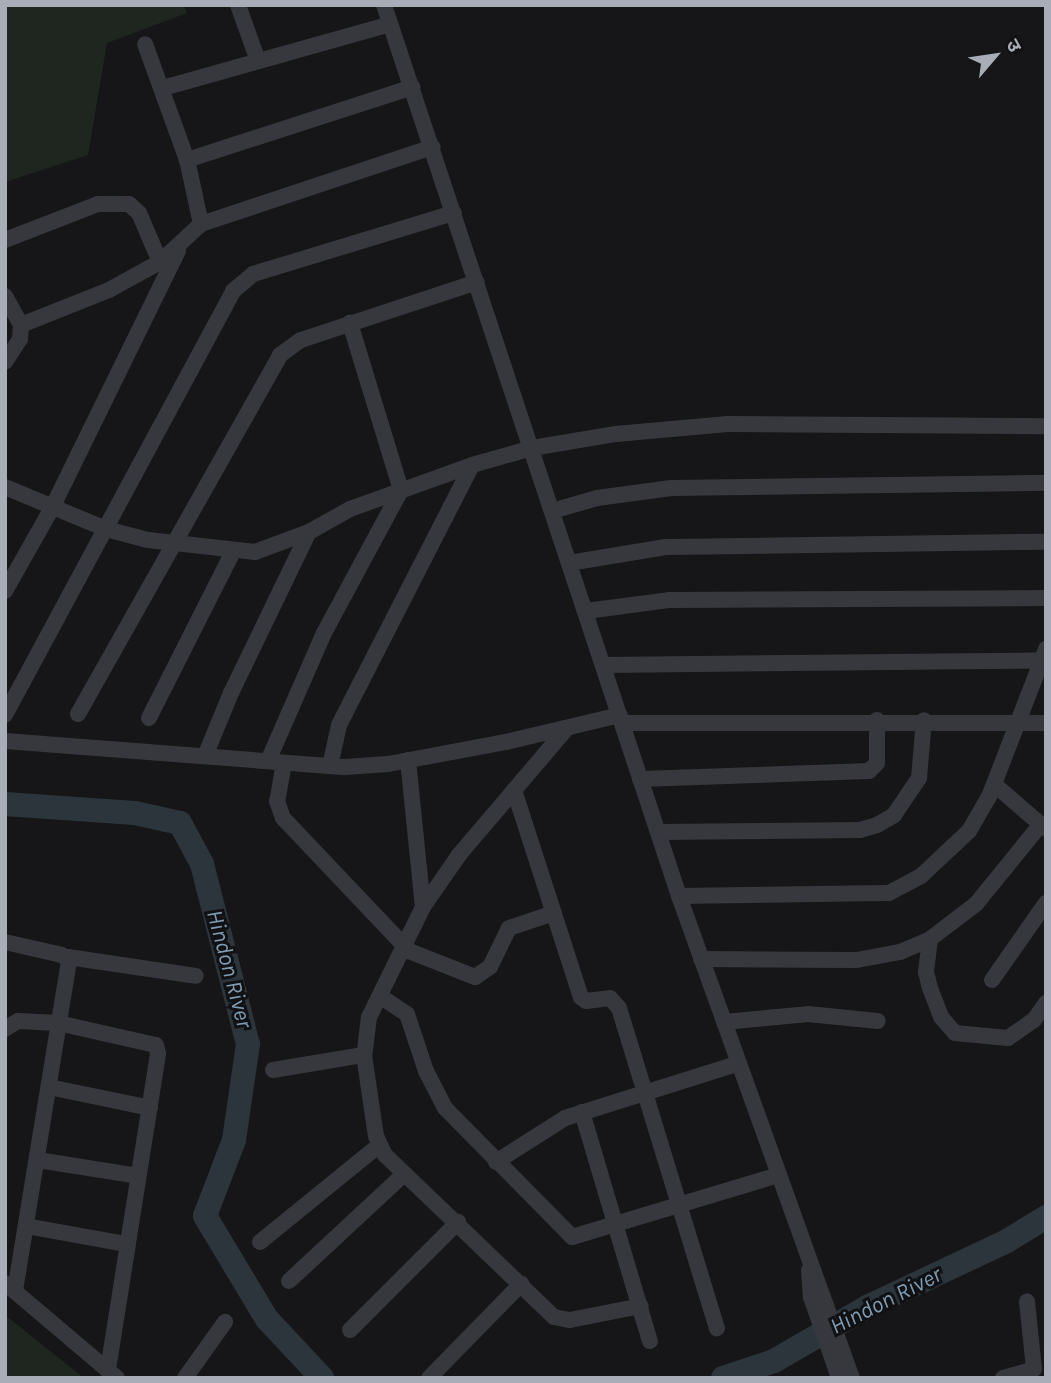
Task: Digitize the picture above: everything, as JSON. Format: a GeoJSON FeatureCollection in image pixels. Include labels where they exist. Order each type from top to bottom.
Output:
{"type":"FeatureCollection","features":[{"type":"Feature","properties":{"kind":"street"},"geometry":{"type":"LineString","coordinates":[[238,5],[258,61]]}},
{"type":"Feature","properties":{"kind":"street"},"geometry":{"type":"LineString","coordinates":[[384,5],[679,896],[810,1257],[836,1371]]}},
{"type":"Feature","properties":{"kind":"street"},"geometry":{"type":"LineString","coordinates":[[163,88],[390,24]]}},
{"type":"Feature","properties":{"kind":"street"},"geometry":{"type":"LineString","coordinates":[[145,44],[187,160],[201,224]]}},
{"type":"Feature","properties":{"kind":"street"},"geometry":{"type":"LineString","coordinates":[[187,160],[413,87]]}},
{"type":"Feature","properties":{"kind":"street"},"geometry":{"type":"LineString","coordinates":[[20,325],[109,290],[160,262],[179,249],[201,224],[433,147]]}},
{"type":"Feature","properties":{"kind":"street"},"geometry":{"type":"LineString","coordinates":[[5,240],[98,204],[129,204],[139,213],[160,262]]}},
{"type":"Feature","properties":{"kind":"street"},"geometry":{"type":"LineString","coordinates":[[5,715],[242,281],[454,213]]}},
{"type":"Feature","properties":{"kind":"street"},"geometry":{"type":"LineString","coordinates":[[5,591],[53,506],[179,249]]}},
{"type":"Feature","properties":{"kind":"street"},"geometry":{"type":"LineString","coordinates":[[78,714],[280,355],[301,340],[477,282]]}},
{"type":"Feature","properties":{"kind":"street"},"geometry":{"type":"LineString","coordinates":[[5,296],[20,325],[20,339],[5,362]]}},
{"type":"Feature","properties":{"kind":"street"},"geometry":{"type":"LineString","coordinates":[[350,323],[401,490],[324,633],[276,762],[277,801],[283,818],[401,945],[475,977],[490,967],[509,928],[554,913]]}},
{"type":"Feature","properties":{"kind":"street"},"geometry":{"type":"LineString","coordinates":[[5,487],[106,528],[173,544],[233,552],[274,548],[350,509],[472,465],[532,448],[616,434],[728,424],[1046,426]]}},
{"type":"Feature","properties":{"kind":"street"},"geometry":{"type":"LineString","coordinates":[[330,766],[339,725],[472,465]]}},
{"type":"Feature","properties":{"kind":"street"},"geometry":{"type":"LineString","coordinates":[[552,510],[597,498],[671,488],[1046,483]]}},
{"type":"Feature","properties":{"kind":"street"},"geometry":{"type":"LineString","coordinates":[[205,756],[230,693],[309,532]]}},
{"type":"Feature","properties":{"kind":"street"},"geometry":{"type":"LineString","coordinates":[[569,562],[666,547],[1046,542]]}},
{"type":"Feature","properties":{"kind":"street"},"geometry":{"type":"LineString","coordinates":[[149,718],[233,552]]}},
{"type":"Feature","properties":{"kind":"street"},"geometry":{"type":"LineString","coordinates":[[586,611],[670,600],[1046,598]]}},
{"type":"Feature","properties":{"kind":"street"},"geometry":{"type":"LineString","coordinates":[[603,665],[1044,656],[995,785],[970,831],[945,857],[889,893],[679,896]]}},
{"type":"Feature","properties":{"kind":"street"},"geometry":{"type":"LineString","coordinates":[[5,741],[330,766],[408,760],[567,727],[621,719],[1046,723]]}},
{"type":"Feature","properties":{"kind":"street"},"geometry":{"type":"LineString","coordinates":[[640,779],[869,771],[877,764],[877,720]]}},
{"type":"Feature","properties":{"kind":"street"},"geometry":{"type":"LineString","coordinates":[[658,832],[860,830],[877,825],[894,815],[919,778],[924,720]]}},
{"type":"Feature","properties":{"kind":"street"},"geometry":{"type":"LineString","coordinates":[[567,727],[423,907],[401,945],[369,1017],[364,1055],[378,1146],[404,1174],[561,1321],[641,1306]]}},
{"type":"Feature","properties":{"kind":"street"},"geometry":{"type":"LineString","coordinates":[[408,760],[423,907]]}},
{"type":"Feature","properties":{"kind":"street"},"geometry":{"type":"LineString","coordinates":[[701,959],[857,960],[900,952],[930,939],[976,904],[1043,827],[995,785]]}},
{"type":"Feature","properties":{"kind":"street"},"geometry":{"type":"LineString","coordinates":[[514,790],[581,997],[586,1001],[610,998],[619,1008],[717,1328]]}},
{"type":"Feature","properties":{"kind":"street"},"geometry":{"type":"LineString","coordinates":[[992,980],[1046,903]]}},
{"type":"Feature","properties":{"kind":"street"},"geometry":{"type":"LineString","coordinates":[[930,939],[926,972],[930,988],[941,1017],[955,1033],[1008,1038],[1034,1020],[1046,1003]]}},
{"type":"Feature","properties":{"kind":"street"},"geometry":{"type":"LineString","coordinates":[[5,942],[68,957],[196,976]]}},
{"type":"Feature","properties":{"kind":"street"},"geometry":{"type":"LineString","coordinates":[[68,957],[38,1160],[26,1226],[10,1288],[113,1374]]}},
{"type":"Feature","properties":{"kind":"street"},"geometry":{"type":"LineString","coordinates":[[380,996],[407,1014],[426,1071],[445,1108],[572,1237],[618,1226],[779,1175]]}},
{"type":"Feature","properties":{"kind":"street"},"geometry":{"type":"LineString","coordinates":[[724,1022],[808,1014],[878,1021]]}},
{"type":"Feature","properties":{"kind":"street"},"geometry":{"type":"LineString","coordinates":[[5,1029],[18,1021],[58,1023],[156,1045],[158,1054],[127,1244],[113,1374]]}},
{"type":"Feature","properties":{"kind":"street"},"geometry":{"type":"LineString","coordinates":[[273,1070],[364,1055]]}},
{"type":"Feature","properties":{"kind":"street"},"geometry":{"type":"LineString","coordinates":[[496,1162],[540,1130],[582,1112],[739,1063]]}},
{"type":"Feature","properties":{"kind":"street"},"geometry":{"type":"LineString","coordinates":[[49,1087],[150,1108]]}},
{"type":"Feature","properties":{"kind":"street"},"geometry":{"type":"LineString","coordinates":[[582,1112],[650,1341]]}},
{"type":"Feature","properties":{"kind":"street"},"geometry":{"type":"LineString","coordinates":[[260,1242],[378,1146]]}},
{"type":"Feature","properties":{"kind":"street"},"geometry":{"type":"LineString","coordinates":[[38,1160],[138,1176]]}},
{"type":"Feature","properties":{"kind":"street"},"geometry":{"type":"LineString","coordinates":[[289,1281],[404,1174]]}},
{"type":"Feature","properties":{"kind":"street"},"geometry":{"type":"LineString","coordinates":[[350,1331],[458,1222]]}},
{"type":"Feature","properties":{"kind":"street"},"geometry":{"type":"LineString","coordinates":[[26,1226],[127,1244]]}},
{"type":"Feature","properties":{"kind":"street"},"geometry":{"type":"LineString","coordinates":[[429,1378],[521,1284]]}},
{"type":"Feature","properties":{"kind":"street"},"geometry":{"type":"LineString","coordinates":[[816,1292],[852,1378]]}},
{"type":"Feature","properties":{"kind":"street"},"geometry":{"type":"LineString","coordinates":[[1003,1378],[1034,1369],[1027,1301]]}},
{"type":"Feature","properties":{"kind":"street"},"geometry":{"type":"LineString","coordinates":[[185,1378],[225,1322]]}},
{"type":"Feature","properties":{"kind":"shaded area"},"geometry":{"type":"Polygon","coordinates":[[[5,5],[184,5],[187,13],[107,43],[88,155],[5,182],[5,5]]]}},
{"type":"Feature","properties":{"kind":"shaded area"},"geometry":{"type":"Polygon","coordinates":[[[5,1315],[84,1378],[5,1378],[5,1315]]]}},
{"type":"Feature","properties":{"kind":"waterway","name":"Hindon River"},"geometry":{"type":"LineString","coordinates":[[5,804],[135,813],[180,823],[202,864],[248,1044],[234,1140],[205,1216],[267,1319],[322,1378]]}},
{"type":"Feature","properties":{"kind":"waterway","name":"Hindon River"},"geometry":{"type":"LineString","coordinates":[[723,1378],[774,1361],[869,1306],[1007,1241],[1046,1217]]}}]}
